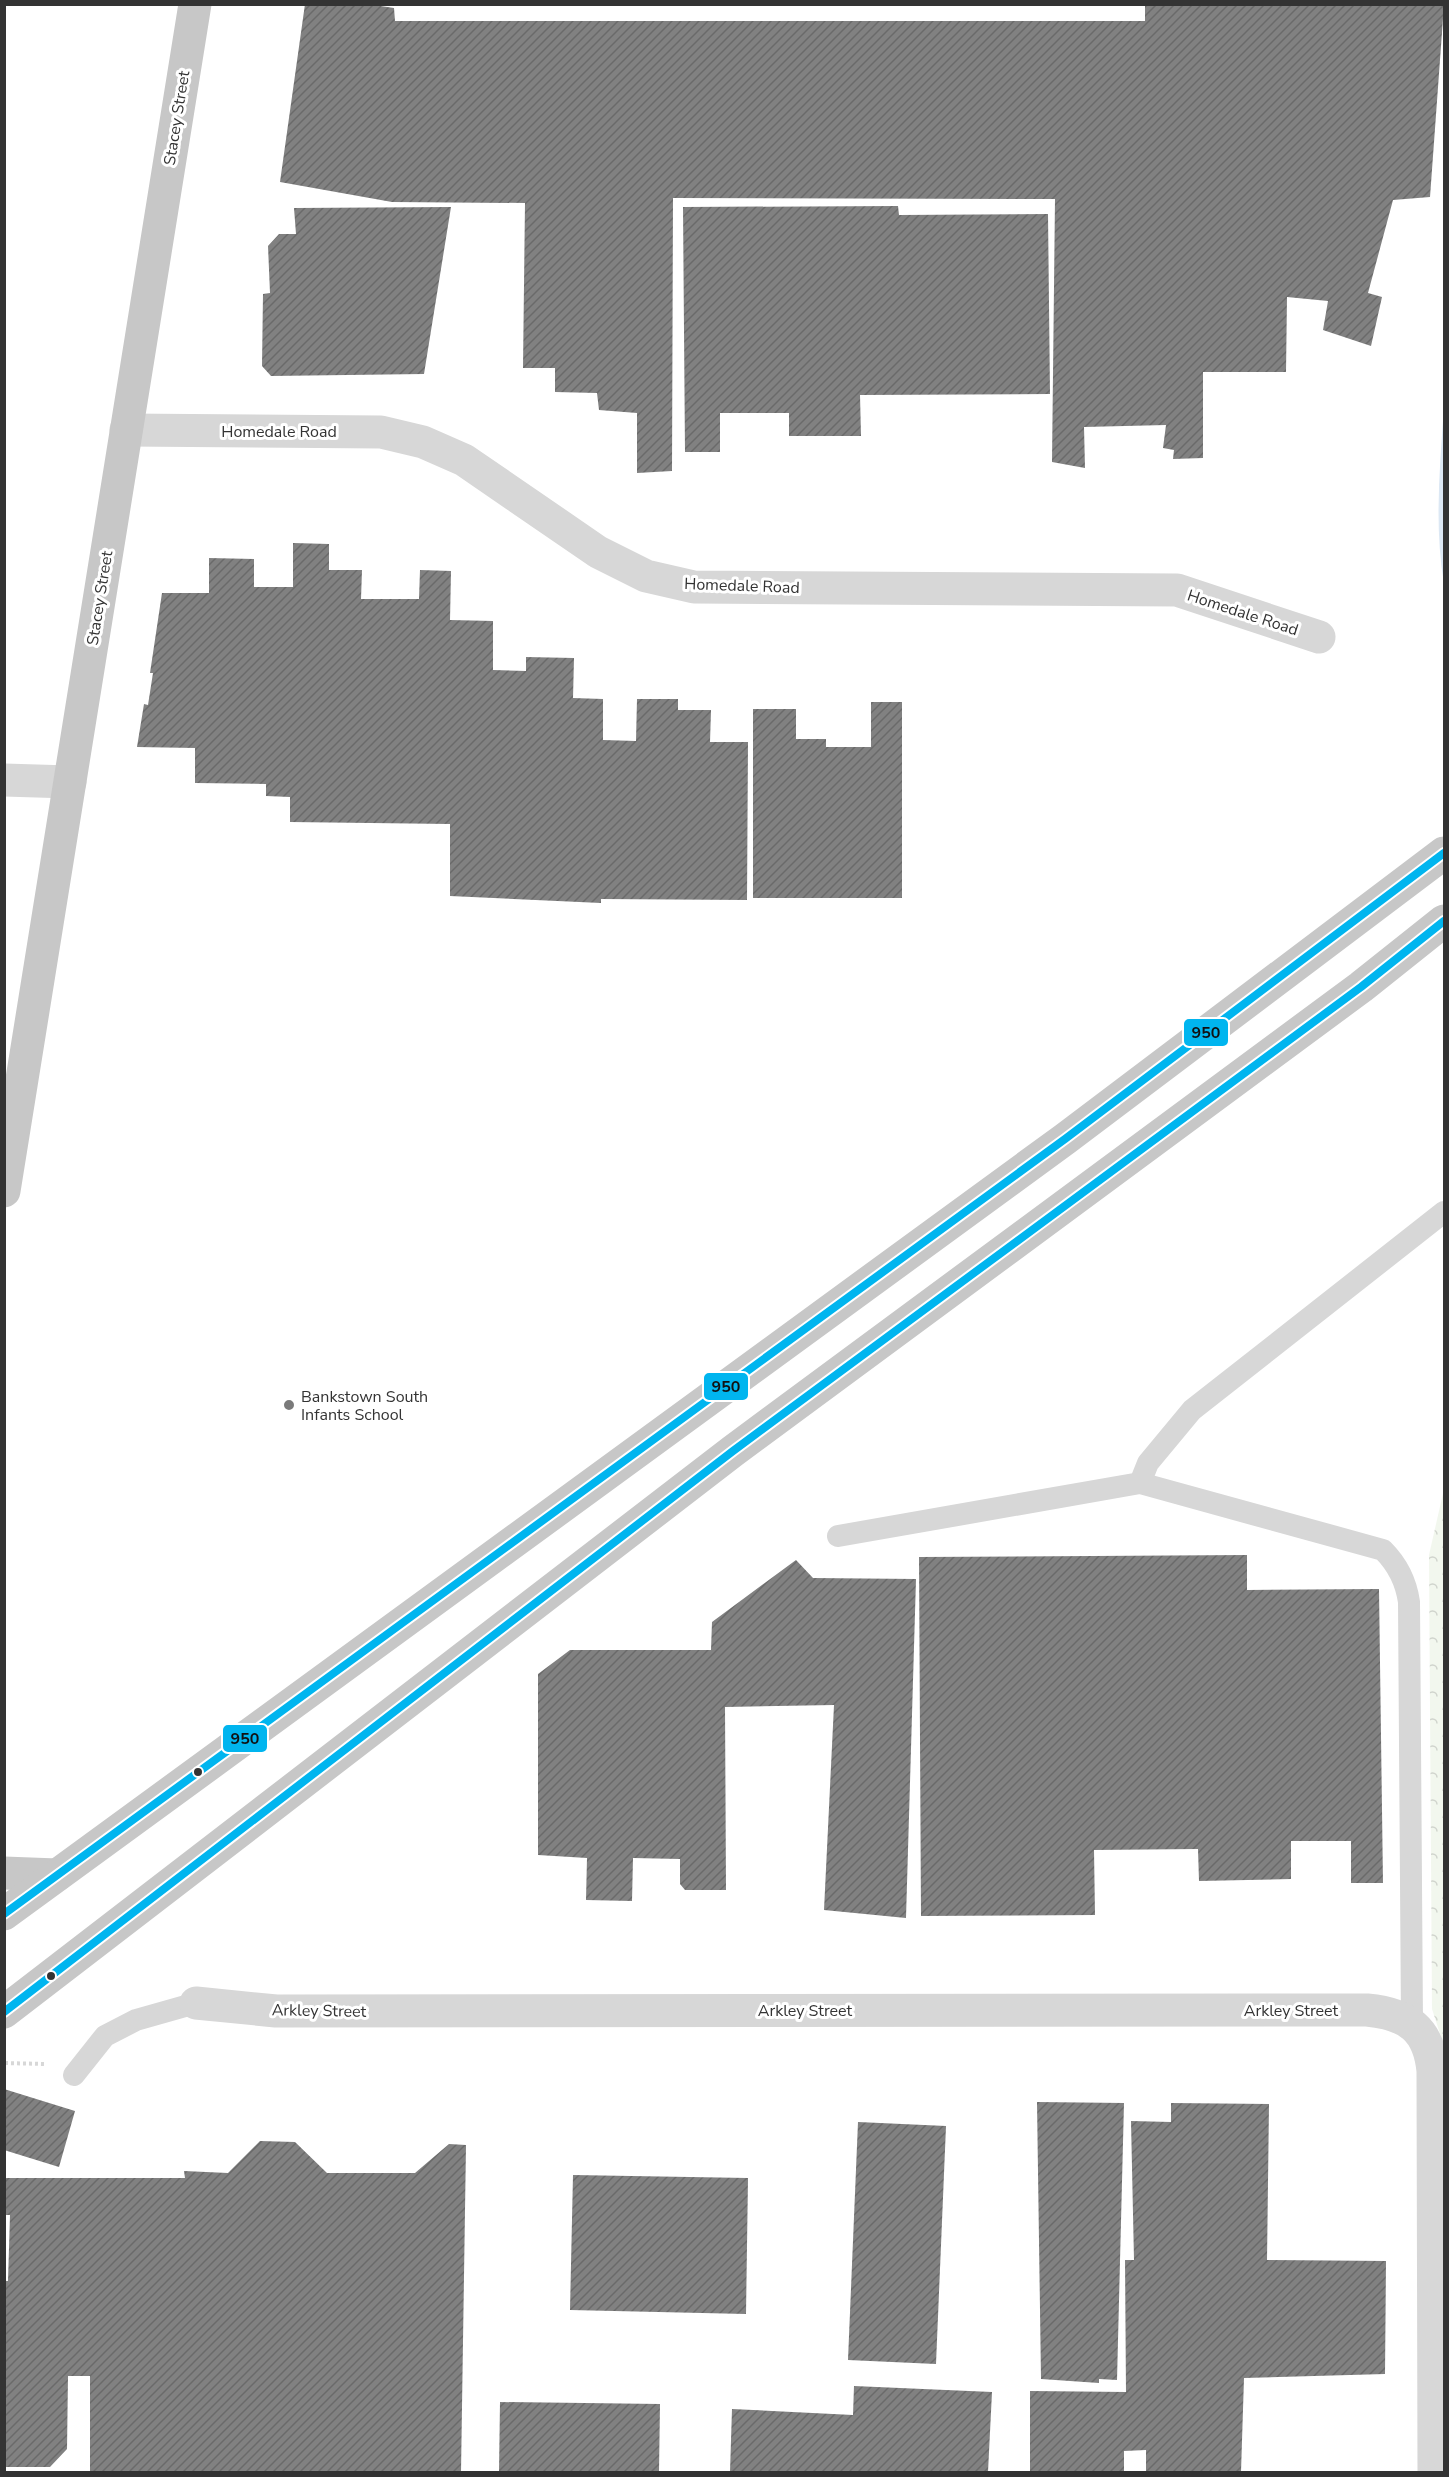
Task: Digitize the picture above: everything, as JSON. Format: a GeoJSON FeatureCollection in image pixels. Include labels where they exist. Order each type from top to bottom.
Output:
{"type":"FeatureCollection","features":[{"type":"Feature","properties":{"kind":"highway","name":"Stacey Street"},"geometry":{"type":"LineString","coordinates":[[4,1191],[195,4]]}},
{"type":"Feature","properties":{"kind":"highway"},"geometry":{"type":"LineString","coordinates":[[4,1914],[1065,1139],[1444,853]]}},
{"type":"Feature","properties":{"kind":"highway"},"geometry":{"type":"LineString","coordinates":[[4,2012],[733,1451],[1360,987],[1444,921]]}},
{"type":"Feature","properties":{"kind":"highway"},"geometry":{"type":"LineString","coordinates":[[1360,987],[1444,950]]}},
{"type":"Feature","properties":{"kind":"highway"},"geometry":{"type":"LineString","coordinates":[[4,1873],[57,1875]]}},
{"type":"Feature","properties":{"kind":"street","name":"Homedale Road"},"geometry":{"type":"LineString","coordinates":[[126,430],[381,432],[423,442],[464,460],[598,552],[646,576],[694,587],[1177,590],[1319,637]]}},
{"type":"Feature","properties":{"kind":"street"},"geometry":{"type":"LineString","coordinates":[[4,780],[70,783]]}},
{"type":"Feature","properties":{"kind":"street","name":"Arkley Street"},"geometry":{"type":"LineString","coordinates":[[196,2003],[276,2011],[1367,2010],[1400,2016],[1412,2023]]}},
{"type":"Feature","properties":{"kind":"street"},"geometry":{"type":"LineString","coordinates":[[1412,2023],[1422,2035],[1431,2053],[1433,2071],[1434,2472]]}},
{"type":"Feature","properties":{"kind":"lane"},"geometry":{"type":"LineString","coordinates":[[1140,1483],[1148,1463],[1192,1410],[1444,1212]]}},
{"type":"Feature","properties":{"kind":"lane"},"geometry":{"type":"LineString","coordinates":[[838,1536],[1140,1483],[1369,1544],[1383,1550],[1406,1585],[1409,1602],[1412,2023]]}},
{"type":"Feature","properties":{"kind":"lane"},"geometry":{"type":"LineString","coordinates":[[74,2075],[105,2036],[136,2020],[196,2003]]}},
{"type":"Feature","properties":{"kind":"green space"},"geometry":{"type":"Polygon","coordinates":[[[1444,1489],[1444,2046],[1432,2009],[1429,1555],[1444,1489]]]}},
{"type":"Feature","properties":{"kind":"shaded area"},"geometry":{"type":"Polygon","coordinates":[[[1444,406],[1444,584],[1439,518],[1444,406]]]}},
{"type":"Feature","properties":{"kind":"building"},"geometry":{"type":"Polygon","coordinates":[[[305,4],[367,4],[394,8],[395,21],[1145,21],[1145,5],[1444,5],[1430,197],[1393,200],[1368,293],[1382,297],[1371,346],[1323,330],[1328,301],[1287,297],[1286,372],[1203,372],[1203,458],[1173,459],[1174,450],[1163,448],[1166,425],[1084,427],[1085,468],[1052,462],[1055,199],[673,198],[672,471],[637,473],[637,413],[599,410],[597,393],[555,392],[555,368],[523,368],[525,203],[392,202],[280,182],[305,4]]]}},
{"type":"Feature","properties":{"kind":"building"},"geometry":{"type":"Polygon","coordinates":[[[898,206],[899,215],[1048,214],[1050,394],[860,395],[861,436],[789,436],[789,413],[720,413],[720,452],[685,452],[683,207],[898,206]]]}},
{"type":"Feature","properties":{"kind":"building"},"geometry":{"type":"Polygon","coordinates":[[[451,207],[424,374],[271,376],[262,366],[263,294],[270,293],[268,246],[279,234],[296,234],[294,208],[451,207]]]}},
{"type":"Feature","properties":{"kind":"building"},"geometry":{"type":"Polygon","coordinates":[[[293,543],[329,544],[329,570],[362,570],[361,599],[419,599],[420,570],[451,571],[450,620],[493,621],[493,670],[526,671],[526,657],[574,658],[573,698],[603,699],[603,740],[636,741],[637,699],[678,699],[678,710],[711,710],[710,742],[748,742],[747,900],[601,899],[601,903],[450,896],[450,824],[290,822],[290,797],[266,796],[266,784],[195,783],[195,748],[137,747],[144,704],[148,705],[153,673],[150,673],[162,593],[209,593],[209,558],[254,559],[254,587],[293,587],[293,543]]]}},
{"type":"Feature","properties":{"kind":"building"},"geometry":{"type":"Polygon","coordinates":[[[871,702],[902,702],[902,898],[753,898],[753,709],[796,709],[796,739],[826,739],[826,747],[871,747],[871,702]]]}},
{"type":"Feature","properties":{"kind":"building"},"geometry":{"type":"Polygon","coordinates":[[[1247,1555],[1247,1590],[1379,1589],[1383,1883],[1351,1883],[1351,1841],[1291,1841],[1291,1879],[1199,1881],[1198,1849],[1094,1850],[1095,1915],[921,1916],[919,1557],[1247,1555]]]}},
{"type":"Feature","properties":{"kind":"building"},"geometry":{"type":"Polygon","coordinates":[[[796,1560],[813,1578],[916,1579],[906,1918],[824,1910],[834,1705],[725,1707],[726,1890],[685,1890],[680,1884],[680,1859],[633,1858],[632,1901],[586,1900],[587,1858],[538,1855],[538,1674],[570,1650],[711,1650],[712,1622],[796,1560]]]}},
{"type":"Feature","properties":{"kind":"building"},"geometry":{"type":"Polygon","coordinates":[[[4,2089],[75,2111],[59,2167],[4,2150],[4,2089]]]}},
{"type":"Feature","properties":{"kind":"building"},"geometry":{"type":"Polygon","coordinates":[[[1037,2102],[1124,2103],[1117,2380],[1099,2379],[1099,2383],[1041,2379],[1037,2102]]]}},
{"type":"Feature","properties":{"kind":"building"},"geometry":{"type":"Polygon","coordinates":[[[1171,2103],[1269,2104],[1267,2260],[1386,2261],[1385,2374],[1244,2378],[1241,2472],[1146,2472],[1146,2450],[1124,2451],[1124,2472],[1030,2472],[1030,2391],[1126,2392],[1125,2260],[1134,2260],[1131,2121],[1171,2122],[1171,2103]]]}},
{"type":"Feature","properties":{"kind":"building"},"geometry":{"type":"Polygon","coordinates":[[[858,2122],[946,2126],[936,2364],[848,2360],[858,2122]]]}},
{"type":"Feature","properties":{"kind":"building"},"geometry":{"type":"Polygon","coordinates":[[[260,2141],[295,2142],[327,2173],[415,2173],[449,2144],[466,2145],[461,2472],[90,2472],[90,2376],[68,2376],[67,2449],[50,2467],[4,2467],[4,2281],[8,2281],[10,2215],[4,2215],[4,2178],[185,2178],[184,2171],[228,2173],[260,2141]]]}},
{"type":"Feature","properties":{"kind":"building"},"geometry":{"type":"Polygon","coordinates":[[[573,2175],[748,2178],[746,2314],[570,2310],[573,2175]]]}},
{"type":"Feature","properties":{"kind":"building"},"geometry":{"type":"Polygon","coordinates":[[[854,2386],[992,2392],[988,2472],[730,2472],[732,2409],[853,2415],[854,2386]]]}},
{"type":"Feature","properties":{"kind":"building"},"geometry":{"type":"Polygon","coordinates":[[[500,2402],[660,2404],[659,2472],[499,2472],[500,2402]]]}},
{"type":"Feature","properties":{"kind":"transit line","name":"950"},"geometry":{"type":"LineString","coordinates":[[4,1914],[1065,1139],[1444,853]]}},
{"type":"Feature","properties":{"kind":"transit line","name":"950"},"geometry":{"type":"LineString","coordinates":[[4,2012],[733,1451],[1361,987],[1444,921]]}},
{"type":"Feature","properties":{"kind":"place","name":"Bankstown South Infants School"},"geometry":{"type":"Point","coordinates":[289,1405]}}]}
